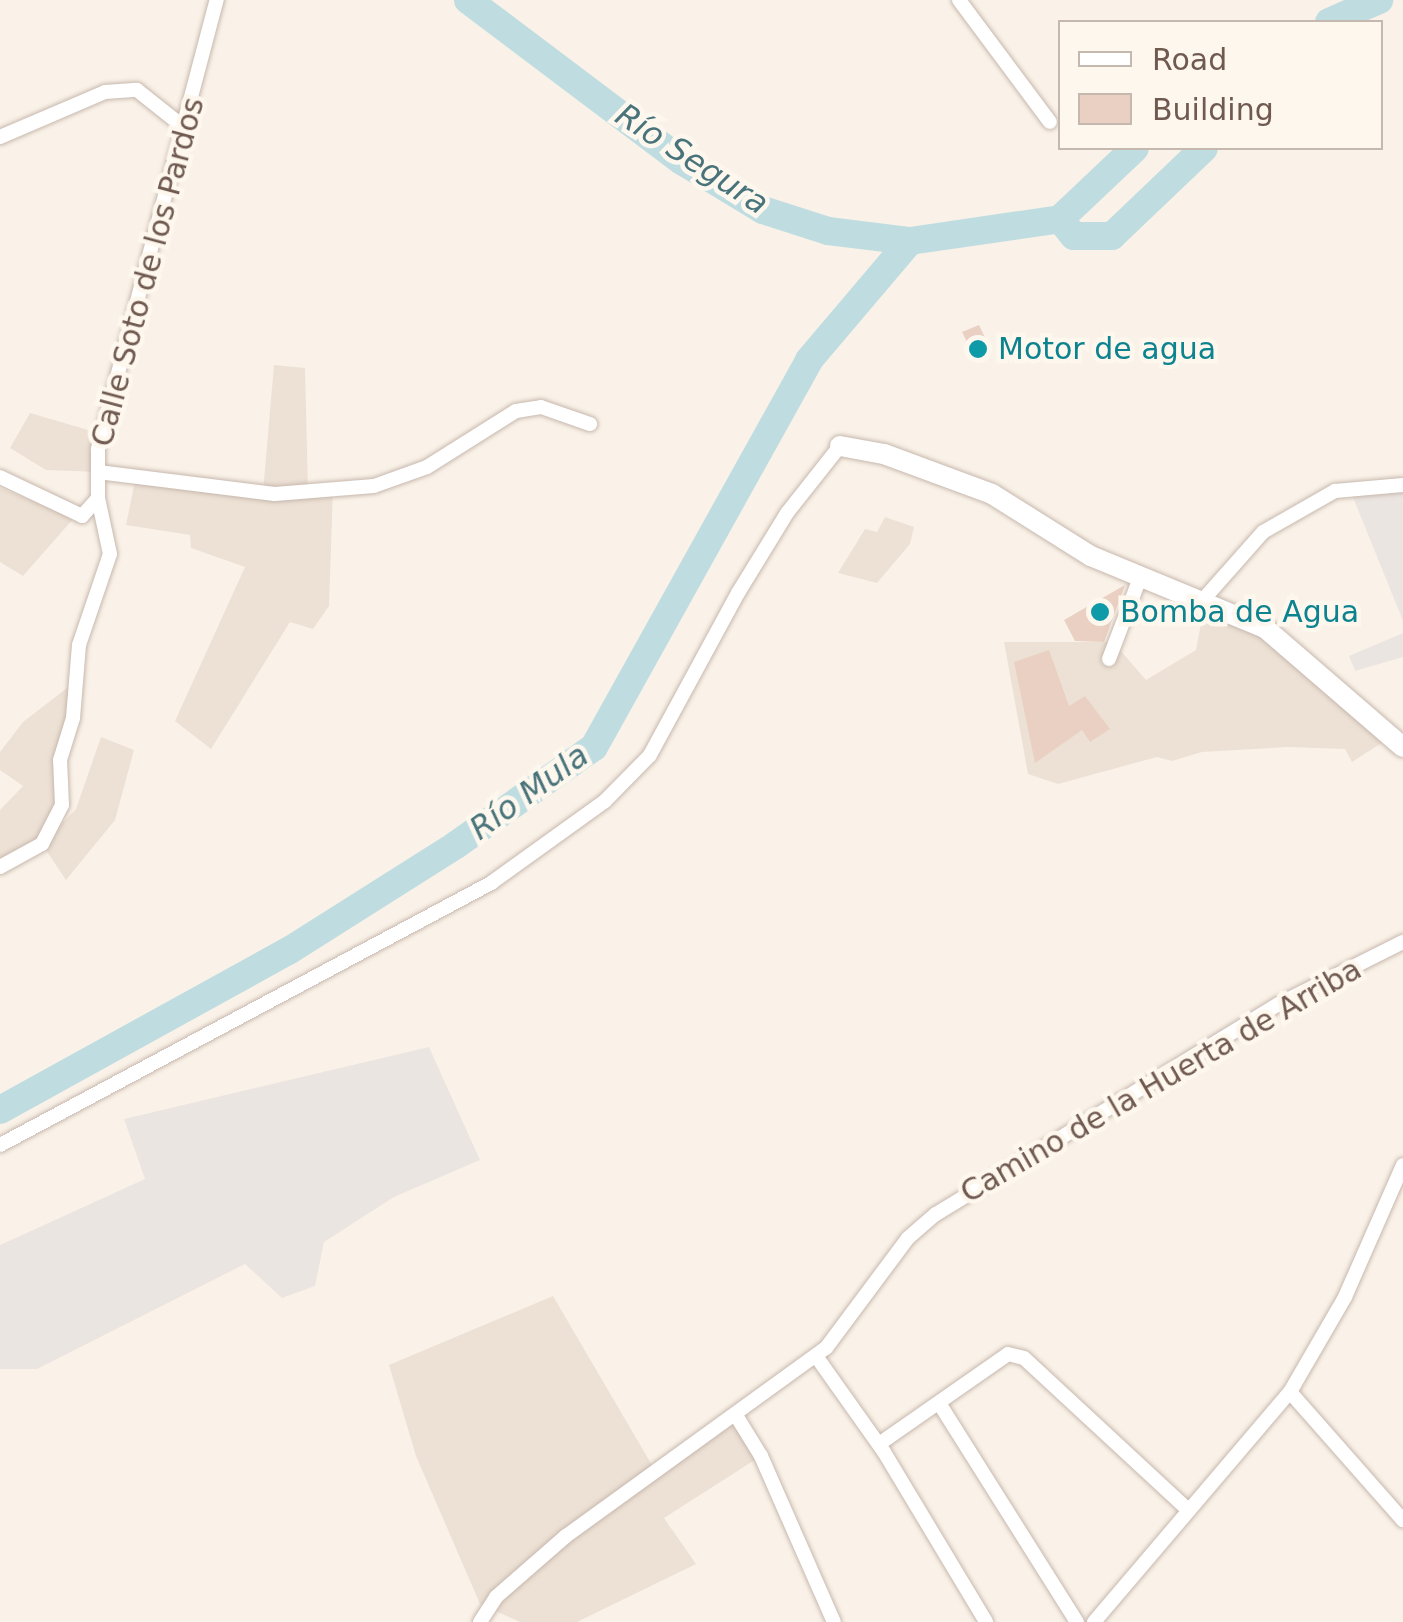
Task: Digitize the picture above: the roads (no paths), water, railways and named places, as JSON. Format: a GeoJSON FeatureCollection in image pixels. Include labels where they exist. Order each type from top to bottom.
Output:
{"type":"FeatureCollection","features":[{"type":"Feature","properties":{"kind":"main road"},"geometry":{"type":"LineString","coordinates":[[840,446],[884,454],[992,494],[1091,556],[1265,628],[1403,747]]}},
{"type":"Feature","properties":{"kind":"street","name":"Calle Soto de los Pardos"},"geometry":{"type":"LineString","coordinates":[[0,868],[42,844],[62,805],[60,760],[73,718],[79,645],[110,554],[98,498],[98,449],[218,0]]}},
{"type":"Feature","properties":{"kind":"street"},"geometry":{"type":"LineString","coordinates":[[959,0],[1050,122]]}},
{"type":"Feature","properties":{"kind":"street"},"geometry":{"type":"LineString","coordinates":[[0,137],[121,91],[137,90],[185,128]]}},
{"type":"Feature","properties":{"kind":"street"},"geometry":{"type":"LineString","coordinates":[[98,472],[275,494],[374,486],[428,467],[516,412],[541,407],[590,424]]}},
{"type":"Feature","properties":{"kind":"street"},"geometry":{"type":"LineString","coordinates":[[0,1146],[490,883],[606,801],[650,754],[748,577],[840,446]]}},
{"type":"Feature","properties":{"kind":"street"},"geometry":{"type":"LineString","coordinates":[[0,478],[82,516],[98,498]]}},
{"type":"Feature","properties":{"kind":"street"},"geometry":{"type":"LineString","coordinates":[[1202,601],[1263,532],[1335,491],[1403,485]]}},
{"type":"Feature","properties":{"kind":"street"},"geometry":{"type":"LineString","coordinates":[[1110,659],[1140,578]]}},
{"type":"Feature","properties":{"kind":"street","name":"Camino de la Huerta de Arriba"},"geometry":{"type":"LineString","coordinates":[[480,1622],[496,1598],[566,1536],[737,1417],[816,1356],[908,1238],[976,1186],[1279,1004],[1403,942]]}},
{"type":"Feature","properties":{"kind":"street"},"geometry":{"type":"LineString","coordinates":[[1094,1622],[1290,1392],[1345,1297],[1403,1165]]}},
{"type":"Feature","properties":{"kind":"street"},"geometry":{"type":"LineString","coordinates":[[878,1444],[1008,1354],[1024,1358],[1188,1510]]}},
{"type":"Feature","properties":{"kind":"street"},"geometry":{"type":"LineString","coordinates":[[816,1356],[878,1444],[986,1622]]}},
{"type":"Feature","properties":{"kind":"street"},"geometry":{"type":"LineString","coordinates":[[1290,1392],[1403,1520]]}},
{"type":"Feature","properties":{"kind":"street"},"geometry":{"type":"LineString","coordinates":[[938,1402],[1077,1622]]}},
{"type":"Feature","properties":{"kind":"street"},"geometry":{"type":"LineString","coordinates":[[737,1417],[834,1622]]}},
{"type":"Feature","properties":{"kind":"waterway","name":"Río Segura"},"geometry":{"type":"LineString","coordinates":[[468,0],[682,161],[763,210],[828,231],[910,241],[1060,219],[1074,236],[1112,236],[1202,150]]}},
{"type":"Feature","properties":{"kind":"waterway","name":"Río Segura"},"geometry":{"type":"LineString","coordinates":[[1334,20],[1379,0]]}},
{"type":"Feature","properties":{"kind":"waterway"},"geometry":{"type":"LineString","coordinates":[[1060,219],[1133,150]]}},
{"type":"Feature","properties":{"kind":"waterway","name":"Río Mula"},"geometry":{"type":"LineString","coordinates":[[0,1110],[290,950],[456,845],[594,747],[809,360],[910,241]]}},
{"type":"Feature","properties":{"kind":"place","name":"Motor de agua"},"geometry":{"type":"Point","coordinates":[978,349]}},
{"type":"Feature","properties":{"kind":"place","name":"Bomba de Agua"},"geometry":{"type":"Point","coordinates":[1100,612]}}]}
